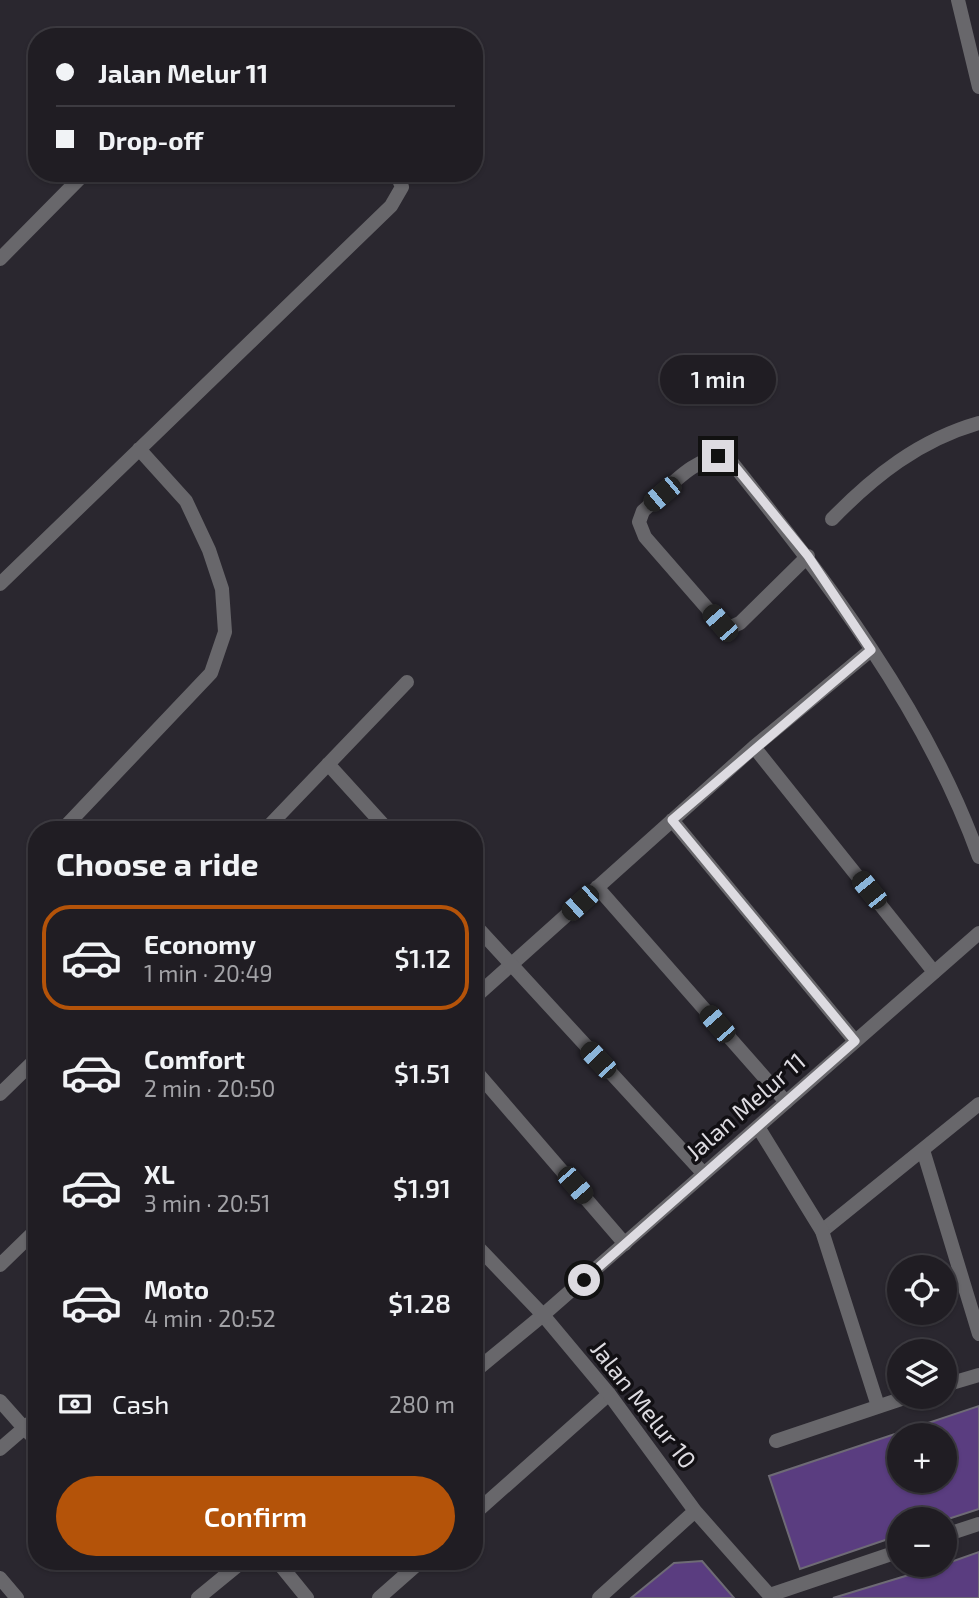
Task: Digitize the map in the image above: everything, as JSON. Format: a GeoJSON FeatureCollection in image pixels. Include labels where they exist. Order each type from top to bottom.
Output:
{"type":"FeatureCollection","features":[{"type":"Feature","properties":{"kind":"street"},"geometry":{"type":"LineString","coordinates":[[958,0],[979,87]]}},
{"type":"Feature","properties":{"kind":"street"},"geometry":{"type":"LineString","coordinates":[[0,259],[76,182]]}},
{"type":"Feature","properties":{"kind":"street"},"geometry":{"type":"LineString","coordinates":[[0,584],[391,206],[402,187],[400,182]]}},
{"type":"Feature","properties":{"kind":"street"},"geometry":{"type":"LineString","coordinates":[[831,519],[867,483],[896,461],[979,423]]}},
{"type":"Feature","properties":{"kind":"street"},"geometry":{"type":"LineString","coordinates":[[71,821],[211,673],[225,632],[222,589],[209,550],[186,501],[139,449]]}},
{"type":"Feature","properties":{"kind":"street"},"geometry":{"type":"LineString","coordinates":[[808,556],[740,623],[730,627],[720,623],[711,614],[645,537],[639,522],[643,511],[701,461],[718,456],[729,459],[808,556],[871,650],[932,748],[959,801],[979,857]]}},
{"type":"Feature","properties":{"kind":"street"},"geometry":{"type":"LineString","coordinates":[[483,990],[754,747],[871,650]]}},
{"type":"Feature","properties":{"kind":"street"},"geometry":{"type":"LineString","coordinates":[[275,821],[407,682]]}},
{"type":"Feature","properties":{"kind":"street"},"geometry":{"type":"LineString","coordinates":[[754,747],[934,972]]}},
{"type":"Feature","properties":{"kind":"street"},"geometry":{"type":"LineString","coordinates":[[328,764],[380,821]]}},
{"type":"Feature","properties":{"kind":"street"},"geometry":{"type":"LineString","coordinates":[[672,820],[855,1041]]}},
{"type":"Feature","properties":{"kind":"street"},"geometry":{"type":"LineString","coordinates":[[597,887],[786,1102]]}},
{"type":"Feature","properties":{"kind":"street","name":"Jalan Melur 11"},"geometry":{"type":"LineString","coordinates":[[483,1364],[625,1244],[979,933]]}},
{"type":"Feature","properties":{"kind":"street"},"geometry":{"type":"LineString","coordinates":[[483,934],[704,1174]]}},
{"type":"Feature","properties":{"kind":"street"},"geometry":{"type":"LineString","coordinates":[[0,1094],[28,1067]]}},
{"type":"Feature","properties":{"kind":"street"},"geometry":{"type":"LineString","coordinates":[[483,1079],[625,1244]]}},
{"type":"Feature","properties":{"kind":"street"},"geometry":{"type":"LineString","coordinates":[[822,1231],[979,1104]]}},
{"type":"Feature","properties":{"kind":"street"},"geometry":{"type":"LineString","coordinates":[[758,1127],[822,1231],[878,1406]]}},
{"type":"Feature","properties":{"kind":"street"},"geometry":{"type":"LineString","coordinates":[[922,1150],[979,1334]]}},
{"type":"Feature","properties":{"kind":"street"},"geometry":{"type":"LineString","coordinates":[[0,1265],[28,1238]]}},
{"type":"Feature","properties":{"kind":"street","name":"Jalan Melur 10"},"geometry":{"type":"LineString","coordinates":[[483,1252],[543,1315],[610,1394],[695,1511],[771,1597]]}},
{"type":"Feature","properties":{"kind":"street"},"geometry":{"type":"LineString","coordinates":[[957,1381],[979,1375]]}},
{"type":"Feature","properties":{"kind":"street"},"geometry":{"type":"LineString","coordinates":[[483,1506],[610,1394]]}},
{"type":"Feature","properties":{"kind":"street"},"geometry":{"type":"LineString","coordinates":[[0,1401],[28,1432]]}},
{"type":"Feature","properties":{"kind":"street"},"geometry":{"type":"LineString","coordinates":[[776,1441],[887,1403]]}},
{"type":"Feature","properties":{"kind":"street"},"geometry":{"type":"LineString","coordinates":[[0,1449],[28,1425]]}},
{"type":"Feature","properties":{"kind":"street"},"geometry":{"type":"LineString","coordinates":[[599,1598],[695,1511]]}},
{"type":"Feature","properties":{"kind":"street"},"geometry":{"type":"LineString","coordinates":[[957,1531],[979,1524]]}},
{"type":"Feature","properties":{"kind":"street"},"geometry":{"type":"LineString","coordinates":[[771,1597],[887,1556]]}},
{"type":"Feature","properties":{"kind":"street"},"geometry":{"type":"LineString","coordinates":[[198,1598],[232,1570]]}},
{"type":"Feature","properties":{"kind":"street"},"geometry":{"type":"LineString","coordinates":[[284,1570],[307,1598]]}},
{"type":"Feature","properties":{"kind":"street"},"geometry":{"type":"LineString","coordinates":[[379,1598],[411,1570]]}},
{"type":"Feature","properties":{"kind":"street"},"geometry":{"type":"LineString","coordinates":[[0,1578],[17,1598]]}},
{"type":"Feature","properties":{"kind":"building"},"geometry":{"type":"Polygon","coordinates":[[[979,1406],[979,1509],[957,1516],[957,1507],[887,1507],[887,1539],[800,1569],[769,1476],[887,1437],[887,1493],[957,1493],[957,1423],[928,1423],[979,1406]]]}},
{"type":"Feature","properties":{"kind":"building"},"geometry":{"type":"Polygon","coordinates":[[[979,1552],[979,1598],[833,1598],[902,1577],[957,1577],[957,1560],[979,1552]]]}},
{"type":"Feature","properties":{"kind":"building"},"geometry":{"type":"Polygon","coordinates":[[[702,1561],[734,1598],[631,1598],[674,1563],[702,1561]]]}},
{"type":"Feature","properties":{"kind":"route"},"geometry":{"type":"LineString","coordinates":[[584,1280],[855,1041],[672,820],[754,747],[871,650],[808,556],[729,459],[718,456]]}}]}
